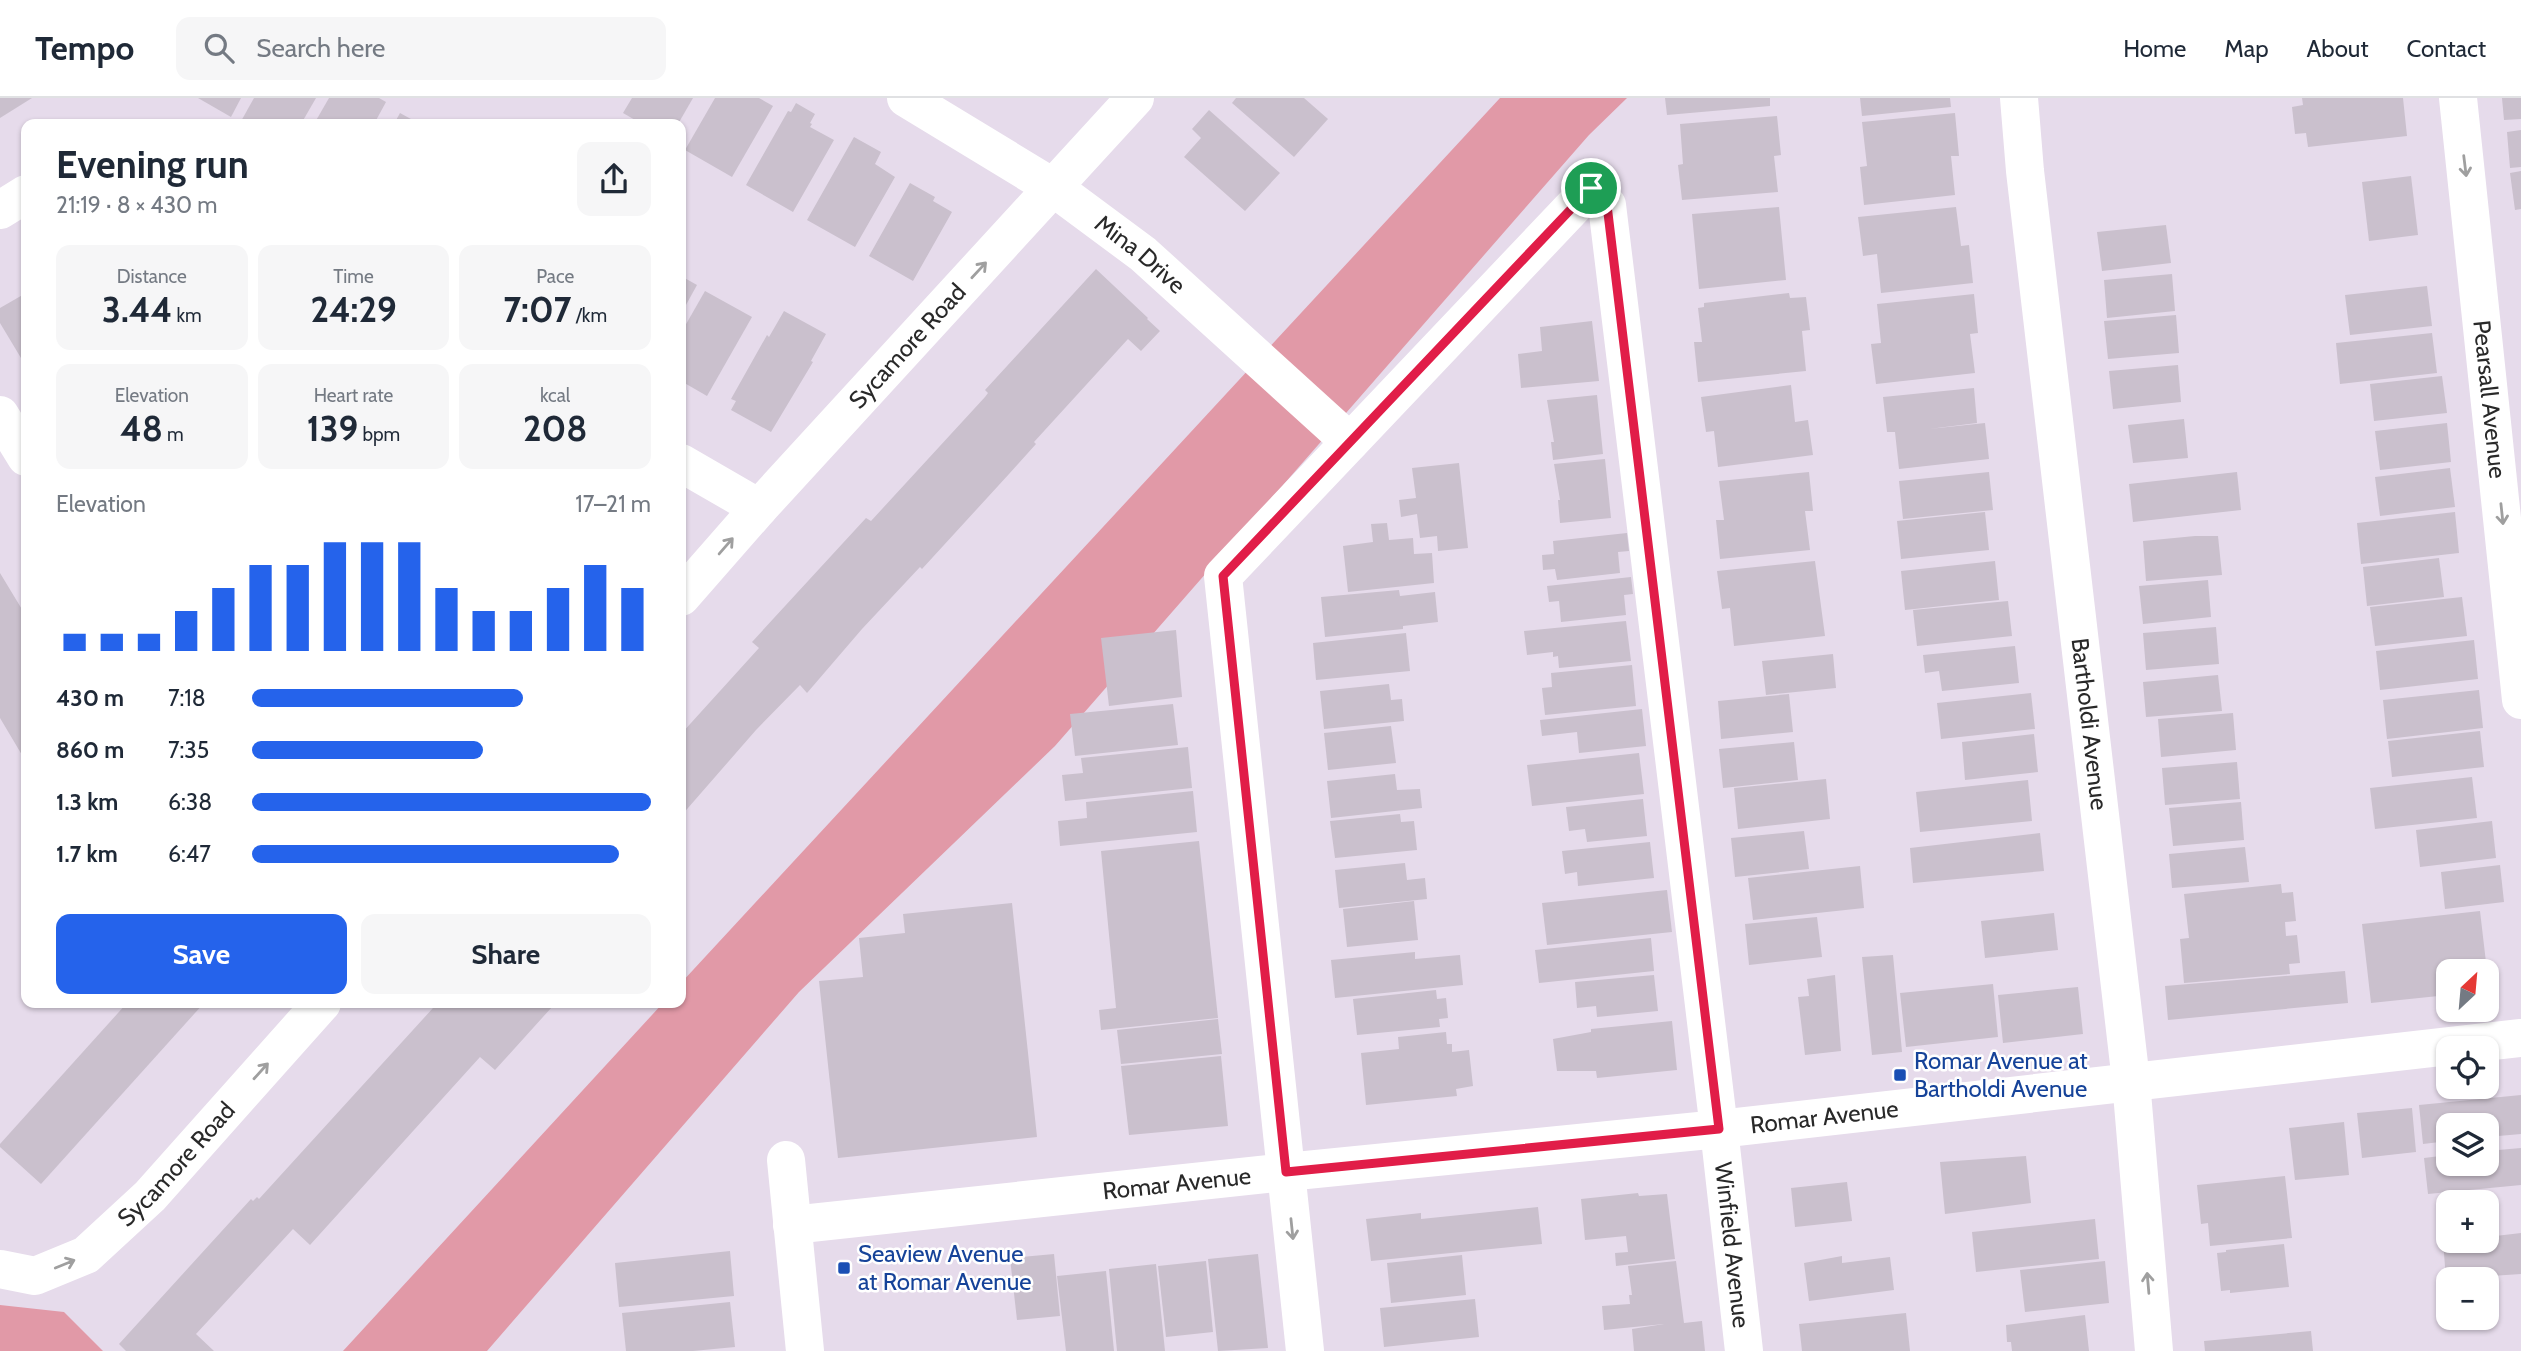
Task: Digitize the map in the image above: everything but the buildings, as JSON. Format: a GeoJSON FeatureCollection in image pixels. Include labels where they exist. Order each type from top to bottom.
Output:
{"type":"FeatureCollection","features":[{"type":"Feature","properties":{"kind":"street","name":"Mina Drive"},"geometry":{"type":"LineString","coordinates":[[906,98],[1055,188],[1143,254],[1350,442]]}},
{"type":"Feature","properties":{"kind":"street","name":"Sycamore Road"},"geometry":{"type":"LineString","coordinates":[[686,591],[1135,98]]}},
{"type":"Feature","properties":{"kind":"street","name":"Bartholdi Avenue"},"geometry":{"type":"LineString","coordinates":[[2019,98],[2025,171],[2131,1081],[2154,1351]]}},
{"type":"Feature","properties":{"kind":"street","name":"Pearsall Avenue"},"geometry":{"type":"LineString","coordinates":[[2458,98],[2521,701]]}},
{"type":"Feature","properties":{"kind":"street","name":"Winfield Avenue"},"geometry":{"type":"LineString","coordinates":[[1350,442],[1591,188],[1607,205],[1744,1351]]}},
{"type":"Feature","properties":{"kind":"street"},"geometry":{"type":"LineString","coordinates":[[0,210],[21,197]]}},
{"type":"Feature","properties":{"kind":"street"},"geometry":{"type":"LineString","coordinates":[[0,415],[21,449]]}},
{"type":"Feature","properties":{"kind":"street"},"geometry":{"type":"LineString","coordinates":[[1305,1351],[1223,576],[1350,442]]}},
{"type":"Feature","properties":{"kind":"street"},"geometry":{"type":"LineString","coordinates":[[686,466],[759,508]]}},
{"type":"Feature","properties":{"kind":"street","name":"Sycamore Road"},"geometry":{"type":"LineString","coordinates":[[0,1269],[35,1276],[86,1255],[150,1196],[318,1008]]}},
{"type":"Feature","properties":{"kind":"street","name":"Romar Avenue"},"geometry":{"type":"LineString","coordinates":[[792,1226],[1286,1172],[1719,1129],[2521,1038]]}},
{"type":"Feature","properties":{"kind":"street"},"geometry":{"type":"LineString","coordinates":[[786,1160],[805,1351]]}},
{"type":"Feature","properties":{"kind":"shaded area"},"geometry":{"type":"Polygon","coordinates":[[[1500,98],[1627,98],[1589,135],[1055,746],[799,992],[487,1351],[343,1351],[658,1008],[686,1008],[686,978],[1500,98]]]}},
{"type":"Feature","properties":{"kind":"shaded area"},"geometry":{"type":"Polygon","coordinates":[[[0,1305],[64,1312],[103,1351],[0,1351],[0,1305]]]}},
{"type":"Feature","properties":{"kind":"place","name":"Romar Avenue at Bartholdi Avenue"},"geometry":{"type":"Point","coordinates":[1900,1075]}},
{"type":"Feature","properties":{"kind":"place","name":"Seaview Avenue at Romar Avenue"},"geometry":{"type":"Point","coordinates":[844,1268]}},
{"type":"Feature","properties":{"kind":"route"},"geometry":{"type":"LineString","coordinates":[[1591,188],[1607,205],[1719,1129],[1286,1172],[1223,576],[1591,188]]}}]}
